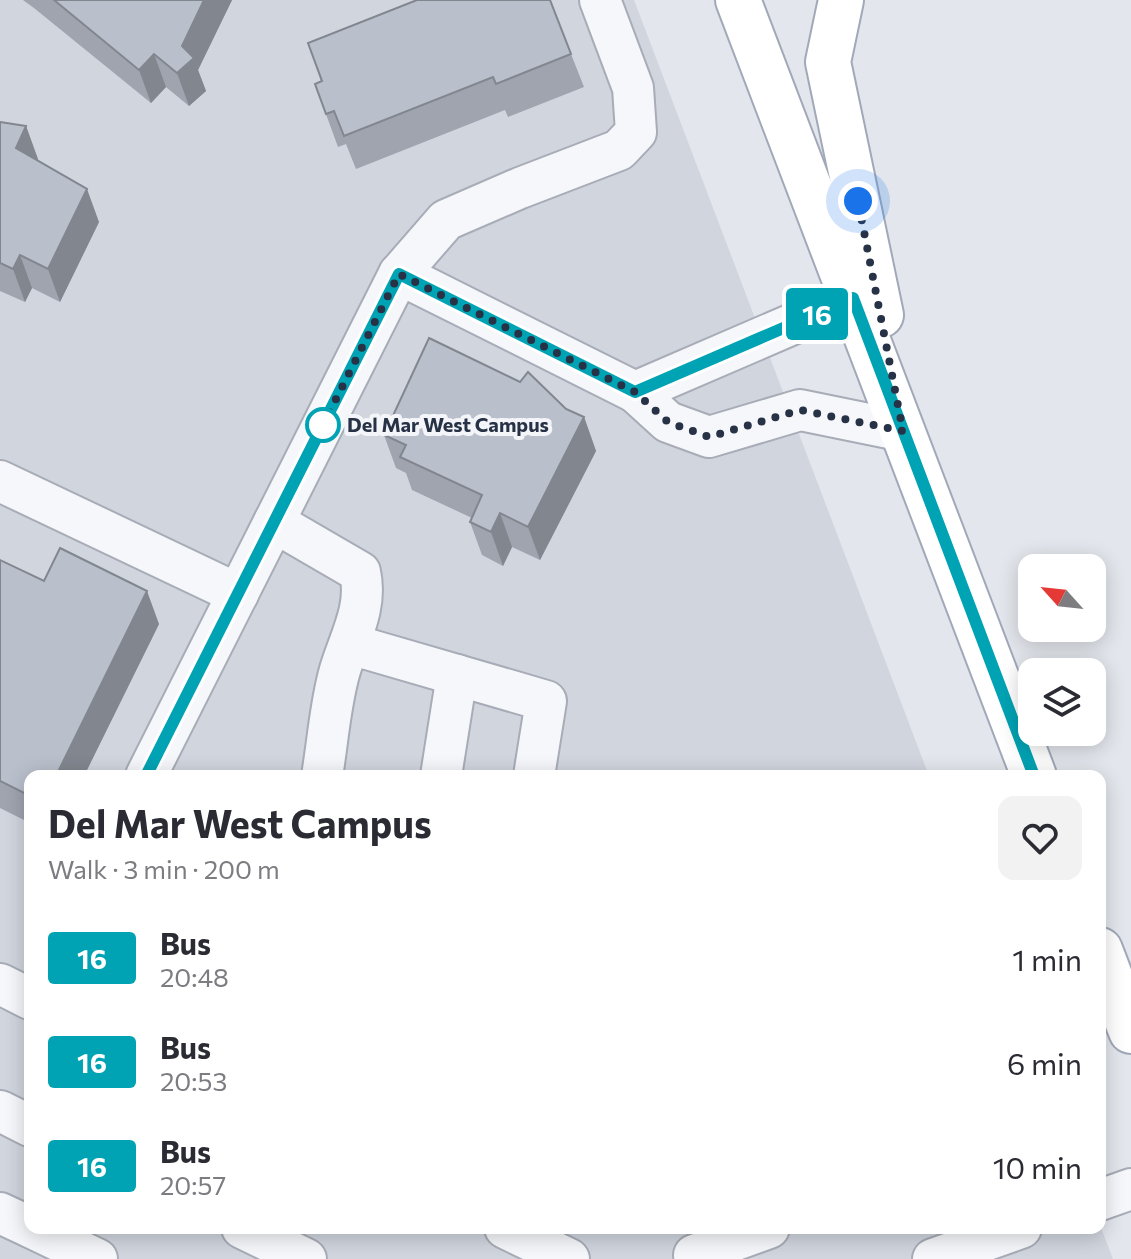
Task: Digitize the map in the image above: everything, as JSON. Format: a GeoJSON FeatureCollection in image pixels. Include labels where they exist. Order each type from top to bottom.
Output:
{"type":"FeatureCollection","features":[{"type":"Feature","properties":{"kind":"main road"},"geometry":{"type":"LineString","coordinates":[[738,0],[1032,770]]}},
{"type":"Feature","properties":{"kind":"main road"},"geometry":{"type":"LineString","coordinates":[[841,0],[828,62],[865,229],[903,431]]}},
{"type":"Feature","properties":{"kind":"main road"},"geometry":{"type":"LineString","coordinates":[[1106,966],[1131,1031]]}},
{"type":"Feature","properties":{"kind":"lane"},"geometry":{"type":"LineString","coordinates":[[149,770],[399,274],[446,220],[619,150],[636,132],[633,88],[600,0]]}},
{"type":"Feature","properties":{"kind":"lane"},"geometry":{"type":"LineString","coordinates":[[399,274],[635,392],[668,422],[709,437],[800,410],[903,431]]}},
{"type":"Feature","properties":{"kind":"lane"},"geometry":{"type":"LineString","coordinates":[[635,392],[853,298]]}},
{"type":"Feature","properties":{"kind":"lane"},"geometry":{"type":"LineString","coordinates":[[0,481],[238,594]]}},
{"type":"Feature","properties":{"kind":"lane"},"geometry":{"type":"LineString","coordinates":[[274,522],[360,572],[364,587],[360,615],[340,671],[323,770]]}},
{"type":"Feature","properties":{"kind":"lane"},"geometry":{"type":"LineString","coordinates":[[350,644],[546,701],[535,770]]}},
{"type":"Feature","properties":{"kind":"lane"},"geometry":{"type":"LineString","coordinates":[[442,770],[457,675]]}},
{"type":"Feature","properties":{"kind":"lane"},"geometry":{"type":"LineString","coordinates":[[0,984],[24,996]]}},
{"type":"Feature","properties":{"kind":"lane"},"geometry":{"type":"LineString","coordinates":[[0,1111],[24,1123]]}},
{"type":"Feature","properties":{"kind":"lane"},"geometry":{"type":"LineString","coordinates":[[1106,1198],[1131,1189]]}},
{"type":"Feature","properties":{"kind":"lane"},"geometry":{"type":"LineString","coordinates":[[0,1213],[24,1225]]}},
{"type":"Feature","properties":{"kind":"lane"},"geometry":{"type":"LineString","coordinates":[[44,1234],[97,1259]]}},
{"type":"Feature","properties":{"kind":"lane"},"geometry":{"type":"LineString","coordinates":[[261,1234],[295,1245]]}},
{"type":"Feature","properties":{"kind":"lane"},"geometry":{"type":"LineString","coordinates":[[517,1234],[569,1259]]}},
{"type":"Feature","properties":{"kind":"lane"},"geometry":{"type":"LineString","coordinates":[[691,1247],[744,1234]]}},
{"type":"Feature","properties":{"kind":"lane"},"geometry":{"type":"LineString","coordinates":[[933,1259],[1004,1234]]}},
{"type":"Feature","properties":{"kind":"shaded area"},"geometry":{"type":"Polygon","coordinates":[[[0,0],[634,0],[927,770],[24,770],[24,1234],[1103,1234],[1113,1259],[0,1259],[0,0]]]}},
{"type":"Feature","properties":{"kind":"building"},"geometry":{"type":"Polygon","coordinates":[[[54,0],[204,0],[182,46],[194,58],[177,73],[154,54],[139,70],[54,0]]]}},
{"type":"Feature","properties":{"kind":"building"},"geometry":{"type":"Polygon","coordinates":[[[417,0],[550,0],[571,54],[496,84],[493,77],[344,136],[334,111],[326,114],[315,84],[322,81],[308,43],[417,0]]]}},
{"type":"Feature","properties":{"kind":"building"},"geometry":{"type":"Polygon","coordinates":[[[0,122],[26,126],[16,148],[87,189],[48,269],[20,255],[13,269],[0,263],[0,122]]]}},
{"type":"Feature","properties":{"kind":"building"},"geometry":{"type":"Polygon","coordinates":[[[429,338],[520,382],[528,372],[566,409],[584,417],[528,527],[500,513],[491,532],[470,522],[482,495],[400,457],[406,445],[384,435],[429,338]]]}},
{"type":"Feature","properties":{"kind":"building"},"geometry":{"type":"Polygon","coordinates":[[[60,548],[147,591],[59,770],[24,770],[24,793],[0,781],[0,560],[44,581],[60,548]]]}},
{"type":"Feature","properties":{"kind":"bus line","name":"16"},"geometry":{"type":"LineString","coordinates":[[149,770],[399,274],[635,392],[853,298],[1032,770]]}},
{"type":"Feature","properties":{"kind":"place","name":"Del Mar West Campus"},"geometry":{"type":"Point","coordinates":[323,425]}},
{"type":"Feature","properties":{"kind":"route"},"geometry":{"type":"LineString","coordinates":[[323,425],[399,274],[635,392],[668,422],[709,437],[800,410],[903,431],[858,201]]}}]}
